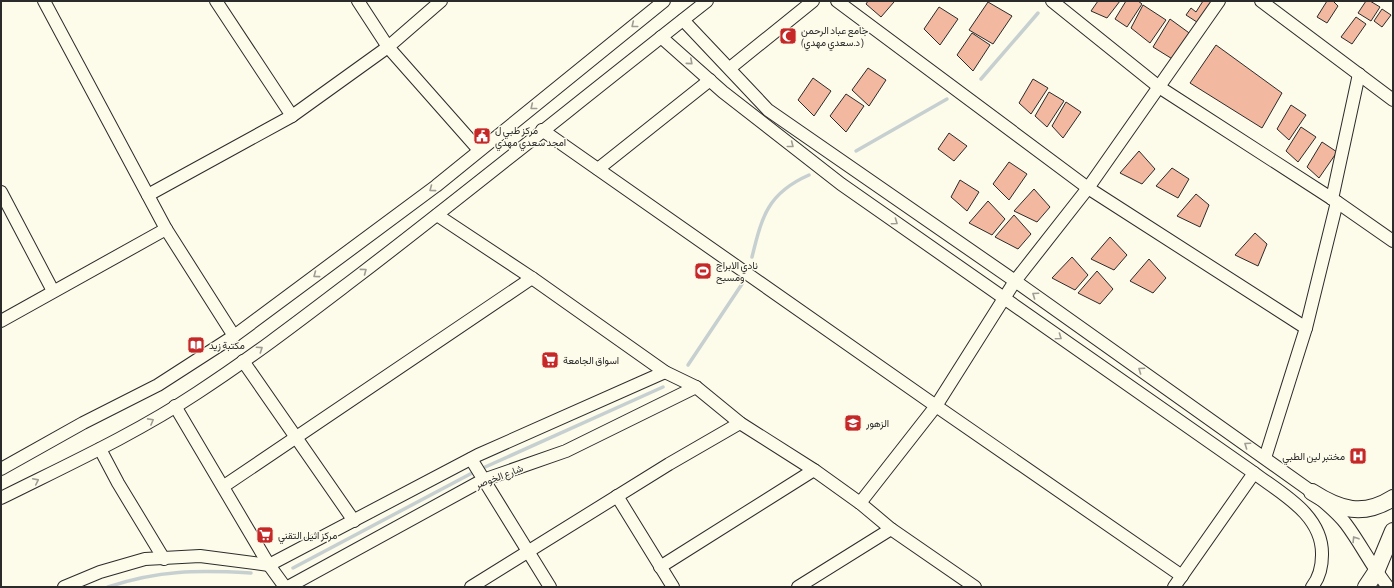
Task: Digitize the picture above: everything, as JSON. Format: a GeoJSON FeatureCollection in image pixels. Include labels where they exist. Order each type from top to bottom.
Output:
{"type":"FeatureCollection","features":[{"type":"Feature","properties":{"kind":"main road"},"geometry":{"type":"LineString","coordinates":[[1312,492],[1328,502],[1348,509],[1363,510],[1378,506],[1393,498]]}},
{"type":"Feature","properties":{"kind":"main road"},"geometry":{"type":"LineString","coordinates":[[1366,587],[1376,572],[1393,531]]}},
{"type":"Feature","properties":{"kind":"street"},"geometry":{"type":"LineString","coordinates":[[44,1],[166,229],[234,336]]}},
{"type":"Feature","properties":{"kind":"street"},"geometry":{"type":"LineString","coordinates":[[216,1],[292,116]]}},
{"type":"Feature","properties":{"kind":"street"},"geometry":{"type":"LineString","coordinates":[[358,1],[388,47],[480,150]]}},
{"type":"Feature","properties":{"kind":"street"},"geometry":{"type":"LineString","coordinates":[[148,195],[292,116],[388,47],[441,1]]}},
{"type":"Feature","properties":{"kind":"street"},"geometry":{"type":"LineString","coordinates":[[1,469],[83,422],[158,385],[234,336],[436,186],[664,1]]}},
{"type":"Feature","properties":{"kind":"street"},"geometry":{"type":"LineString","coordinates":[[1,498],[100,449],[175,406],[243,361],[437,216],[542,130],[708,1]]}},
{"type":"Feature","properties":{"kind":"street"},"geometry":{"type":"LineString","coordinates":[[730,68],[813,1]]}},
{"type":"Feature","properties":{"kind":"street"},"geometry":{"type":"LineString","coordinates":[[837,1],[1088,188],[1306,328]]}},
{"type":"Feature","properties":{"kind":"street"},"geometry":{"type":"LineString","coordinates":[[1052,1],[1159,87],[1335,200],[1393,241]]}},
{"type":"Feature","properties":{"kind":"street"},"geometry":{"type":"LineString","coordinates":[[860,503],[936,406],[1004,298],[1088,188],[1219,1]]}},
{"type":"Feature","properties":{"kind":"street"},"geometry":{"type":"LineString","coordinates":[[1261,1],[1393,100]]}},
{"type":"Feature","properties":{"kind":"street"},"geometry":{"type":"LineString","coordinates":[[683,20],[730,68],[768,110],[1016,281],[1312,492],[1334,510],[1346,524],[1387,587]]}},
{"type":"Feature","properties":{"kind":"street"},"geometry":{"type":"LineString","coordinates":[[661,37],[710,80],[841,184],[1254,473],[1296,505],[1309,517],[1320,538],[1322,560],[1320,570],[1312,587]]}},
{"type":"Feature","properties":{"kind":"street"},"geometry":{"type":"LineString","coordinates":[[1265,458],[1306,328],[1335,200],[1359,74]]}},
{"type":"Feature","properties":{"kind":"street"},"geometry":{"type":"LineString","coordinates":[[598,169],[710,80]]}},
{"type":"Feature","properties":{"kind":"street"},"geometry":{"type":"LineString","coordinates":[[542,130],[1182,576]]}},
{"type":"Feature","properties":{"kind":"street"},"geometry":{"type":"LineString","coordinates":[[1,192],[52,291]]}},
{"type":"Feature","properties":{"kind":"street"},"geometry":{"type":"LineString","coordinates":[[437,216],[532,278],[665,372],[696,388],[740,423],[814,470],[860,503],[891,529],[964,585]]}},
{"type":"Feature","properties":{"kind":"street"},"geometry":{"type":"LineString","coordinates":[[1,321],[52,291],[166,229]]}},
{"type":"Feature","properties":{"kind":"street"},"geometry":{"type":"LineString","coordinates":[[224,486],[532,278]]}},
{"type":"Feature","properties":{"kind":"street"},"geometry":{"type":"LineString","coordinates":[[243,361],[295,438],[354,520]]}},
{"type":"Feature","properties":{"kind":"street"},"geometry":{"type":"LineString","coordinates":[[64,587],[100,572],[137,561],[164,558],[200,556],[269,565],[471,459],[665,372]]}},
{"type":"Feature","properties":{"kind":"street","name":"شارع الخوصر"},"geometry":{"type":"LineString","coordinates":[[286,587],[483,480],[566,451],[696,388]]}},
{"type":"Feature","properties":{"kind":"street"},"geometry":{"type":"LineString","coordinates":[[175,406],[224,486],[269,565],[286,587]]}},
{"type":"Feature","properties":{"kind":"street"},"geometry":{"type":"LineString","coordinates":[[471,587],[669,464],[740,423]]}},
{"type":"Feature","properties":{"kind":"street"},"geometry":{"type":"LineString","coordinates":[[100,449],[118,483],[164,558]]}},
{"type":"Feature","properties":{"kind":"street"},"geometry":{"type":"LineString","coordinates":[[471,459],[550,587]]}},
{"type":"Feature","properties":{"kind":"street"},"geometry":{"type":"LineString","coordinates":[[660,567],[814,470]]}},
{"type":"Feature","properties":{"kind":"street"},"geometry":{"type":"LineString","coordinates":[[1174,587],[1254,473]]}},
{"type":"Feature","properties":{"kind":"street"},"geometry":{"type":"LineString","coordinates":[[617,496],[673,587]]}},
{"type":"Feature","properties":{"kind":"street"},"geometry":{"type":"LineString","coordinates":[[798,587],[891,529]]}},
{"type":"Feature","properties":{"kind":"building"},"geometry":{"type":"Polygon","coordinates":[[[868,1],[894,2],[881,17],[866,4],[868,1]]]}},
{"type":"Feature","properties":{"kind":"building"},"geometry":{"type":"Polygon","coordinates":[[[1098,1],[1120,1],[1107,18],[1091,11],[1098,1]]]}},
{"type":"Feature","properties":{"kind":"building"},"geometry":{"type":"Polygon","coordinates":[[[1126,1],[1138,1],[1142,4],[1127,27],[1115,19],[1126,1]]]}},
{"type":"Feature","properties":{"kind":"building"},"geometry":{"type":"Polygon","coordinates":[[[1203,1],[1216,1],[1200,24],[1186,15],[1191,8],[1196,12],[1203,1]]]}},
{"type":"Feature","properties":{"kind":"building"},"geometry":{"type":"Polygon","coordinates":[[[1327,1],[1333,1],[1338,6],[1327,23],[1317,17],[1327,1]]]}},
{"type":"Feature","properties":{"kind":"building"},"geometry":{"type":"Polygon","coordinates":[[[1366,1],[1370,1],[1380,7],[1371,21],[1358,13],[1366,1]]]}},
{"type":"Feature","properties":{"kind":"building"},"geometry":{"type":"Polygon","coordinates":[[[988,2],[1012,16],[993,44],[969,30],[988,2]]]}},
{"type":"Feature","properties":{"kind":"building"},"geometry":{"type":"Polygon","coordinates":[[[1143,5],[1166,20],[1150,43],[1131,28],[1143,5]]]}},
{"type":"Feature","properties":{"kind":"building"},"geometry":{"type":"Polygon","coordinates":[[[939,7],[958,19],[940,45],[924,29],[939,7]]]}},
{"type":"Feature","properties":{"kind":"building"},"geometry":{"type":"Polygon","coordinates":[[[1382,9],[1391,15],[1382,27],[1374,21],[1382,9]]]}},
{"type":"Feature","properties":{"kind":"building"},"geometry":{"type":"Polygon","coordinates":[[[1356,17],[1366,24],[1352,44],[1341,37],[1356,17]]]}},
{"type":"Feature","properties":{"kind":"building"},"geometry":{"type":"Polygon","coordinates":[[[1170,19],[1192,35],[1174,60],[1153,47],[1170,19]]]}},
{"type":"Feature","properties":{"kind":"building"},"geometry":{"type":"Polygon","coordinates":[[[972,33],[990,45],[973,71],[957,55],[972,33]]]}},
{"type":"Feature","properties":{"kind":"building"},"geometry":{"type":"Polygon","coordinates":[[[1216,45],[1282,93],[1262,128],[1190,83],[1216,45]]]}},
{"type":"Feature","properties":{"kind":"building"},"geometry":{"type":"Polygon","coordinates":[[[868,68],[886,80],[869,106],[852,90],[868,68]]]}},
{"type":"Feature","properties":{"kind":"building"},"geometry":{"type":"Polygon","coordinates":[[[813,78],[831,91],[814,116],[798,100],[813,78]]]}},
{"type":"Feature","properties":{"kind":"building"},"geometry":{"type":"Polygon","coordinates":[[[1033,79],[1048,88],[1031,114],[1019,103],[1033,79]]]}},
{"type":"Feature","properties":{"kind":"building"},"geometry":{"type":"Polygon","coordinates":[[[1049,92],[1064,101],[1047,127],[1035,116],[1049,92]]]}},
{"type":"Feature","properties":{"kind":"building"},"geometry":{"type":"Polygon","coordinates":[[[846,94],[864,106],[846,132],[830,116],[846,94]]]}},
{"type":"Feature","properties":{"kind":"building"},"geometry":{"type":"Polygon","coordinates":[[[1066,102],[1081,112],[1063,138],[1052,126],[1066,102]]]}},
{"type":"Feature","properties":{"kind":"building"},"geometry":{"type":"Polygon","coordinates":[[[1291,105],[1306,115],[1289,140],[1277,129],[1291,105]]]}},
{"type":"Feature","properties":{"kind":"building"},"geometry":{"type":"Polygon","coordinates":[[[1301,127],[1316,137],[1298,162],[1286,151],[1301,127]]]}},
{"type":"Feature","properties":{"kind":"building"},"geometry":{"type":"Polygon","coordinates":[[[949,133],[967,146],[954,161],[938,149],[949,133]]]}},
{"type":"Feature","properties":{"kind":"building"},"geometry":{"type":"Polygon","coordinates":[[[1322,142],[1337,152],[1319,178],[1307,167],[1322,142]]]}},
{"type":"Feature","properties":{"kind":"building"},"geometry":{"type":"Polygon","coordinates":[[[1139,151],[1155,169],[1142,184],[1120,173],[1139,151]]]}},
{"type":"Feature","properties":{"kind":"building"},"geometry":{"type":"Polygon","coordinates":[[[1009,162],[1027,174],[1009,200],[993,184],[1009,162]]]}},
{"type":"Feature","properties":{"kind":"building"},"geometry":{"type":"Polygon","coordinates":[[[1172,168],[1189,179],[1178,198],[1156,186],[1172,168]]]}},
{"type":"Feature","properties":{"kind":"building"},"geometry":{"type":"Polygon","coordinates":[[[960,180],[979,192],[967,211],[951,197],[960,180]]]}},
{"type":"Feature","properties":{"kind":"building"},"geometry":{"type":"Polygon","coordinates":[[[1034,189],[1050,207],[1037,222],[1014,211],[1034,189]]]}},
{"type":"Feature","properties":{"kind":"building"},"geometry":{"type":"Polygon","coordinates":[[[1196,194],[1209,205],[1200,227],[1177,216],[1196,194]]]}},
{"type":"Feature","properties":{"kind":"building"},"geometry":{"type":"Polygon","coordinates":[[[988,201],[1005,219],[992,235],[969,223],[988,201]]]}},
{"type":"Feature","properties":{"kind":"building"},"geometry":{"type":"Polygon","coordinates":[[[1014,215],[1031,234],[1018,249],[995,237],[1014,215]]]}},
{"type":"Feature","properties":{"kind":"building"},"geometry":{"type":"Polygon","coordinates":[[[1255,233],[1267,244],[1258,266],[1235,255],[1255,233]]]}},
{"type":"Feature","properties":{"kind":"building"},"geometry":{"type":"Polygon","coordinates":[[[1110,237],[1127,255],[1114,270],[1091,259],[1110,237]]]}},
{"type":"Feature","properties":{"kind":"building"},"geometry":{"type":"Polygon","coordinates":[[[1072,257],[1088,275],[1075,290],[1052,278],[1072,257]]]}},
{"type":"Feature","properties":{"kind":"building"},"geometry":{"type":"Polygon","coordinates":[[[1149,259],[1166,278],[1153,293],[1130,281],[1149,259]]]}},
{"type":"Feature","properties":{"kind":"building"},"geometry":{"type":"Polygon","coordinates":[[[1097,271],[1113,289],[1100,304],[1078,293],[1097,271]]]}},
{"type":"Feature","properties":{"kind":"waterway"},"geometry":{"type":"LineString","coordinates":[[981,79],[1038,13]]}},
{"type":"Feature","properties":{"kind":"waterway"},"geometry":{"type":"LineString","coordinates":[[856,151],[947,99]]}},
{"type":"Feature","properties":{"kind":"waterway"},"geometry":{"type":"LineString","coordinates":[[752,257],[759,229],[769,207],[784,190],[795,182],[809,175]]}},
{"type":"Feature","properties":{"kind":"waterway"},"geometry":{"type":"LineString","coordinates":[[688,365],[742,284]]}},
{"type":"Feature","properties":{"kind":"waterway"},"geometry":{"type":"LineString","coordinates":[[293,568],[474,472],[663,387]]}},
{"type":"Feature","properties":{"kind":"waterway"},"geometry":{"type":"LineString","coordinates":[[108,587],[144,577],[178,572],[251,573]]}},
{"type":"Feature","properties":{"kind":"place","name":"جامع عباد الرحمن (د.سعدي مهدي )"},"geometry":{"type":"Point","coordinates":[788,36]}},
{"type":"Feature","properties":{"kind":"place","name":"مركز طبي ل امجد سعدي مهدي"},"geometry":{"type":"Point","coordinates":[482,136]}},
{"type":"Feature","properties":{"kind":"place","name":"نادي الابراج ومسبح"},"geometry":{"type":"Point","coordinates":[703,271]}},
{"type":"Feature","properties":{"kind":"place","name":"مكتبة زيد"},"geometry":{"type":"Point","coordinates":[196,345]}},
{"type":"Feature","properties":{"kind":"place","name":"اسواق الجامعة"},"geometry":{"type":"Point","coordinates":[550,360]}},
{"type":"Feature","properties":{"kind":"place","name":"الزهور"},"geometry":{"type":"Point","coordinates":[853,423]}},
{"type":"Feature","properties":{"kind":"place","name":"مختبر لين الطبي"},"geometry":{"type":"Point","coordinates":[1358,456]}},
{"type":"Feature","properties":{"kind":"place","name":"مركز اثيل التقني"},"geometry":{"type":"Point","coordinates":[265,535]}}]}
